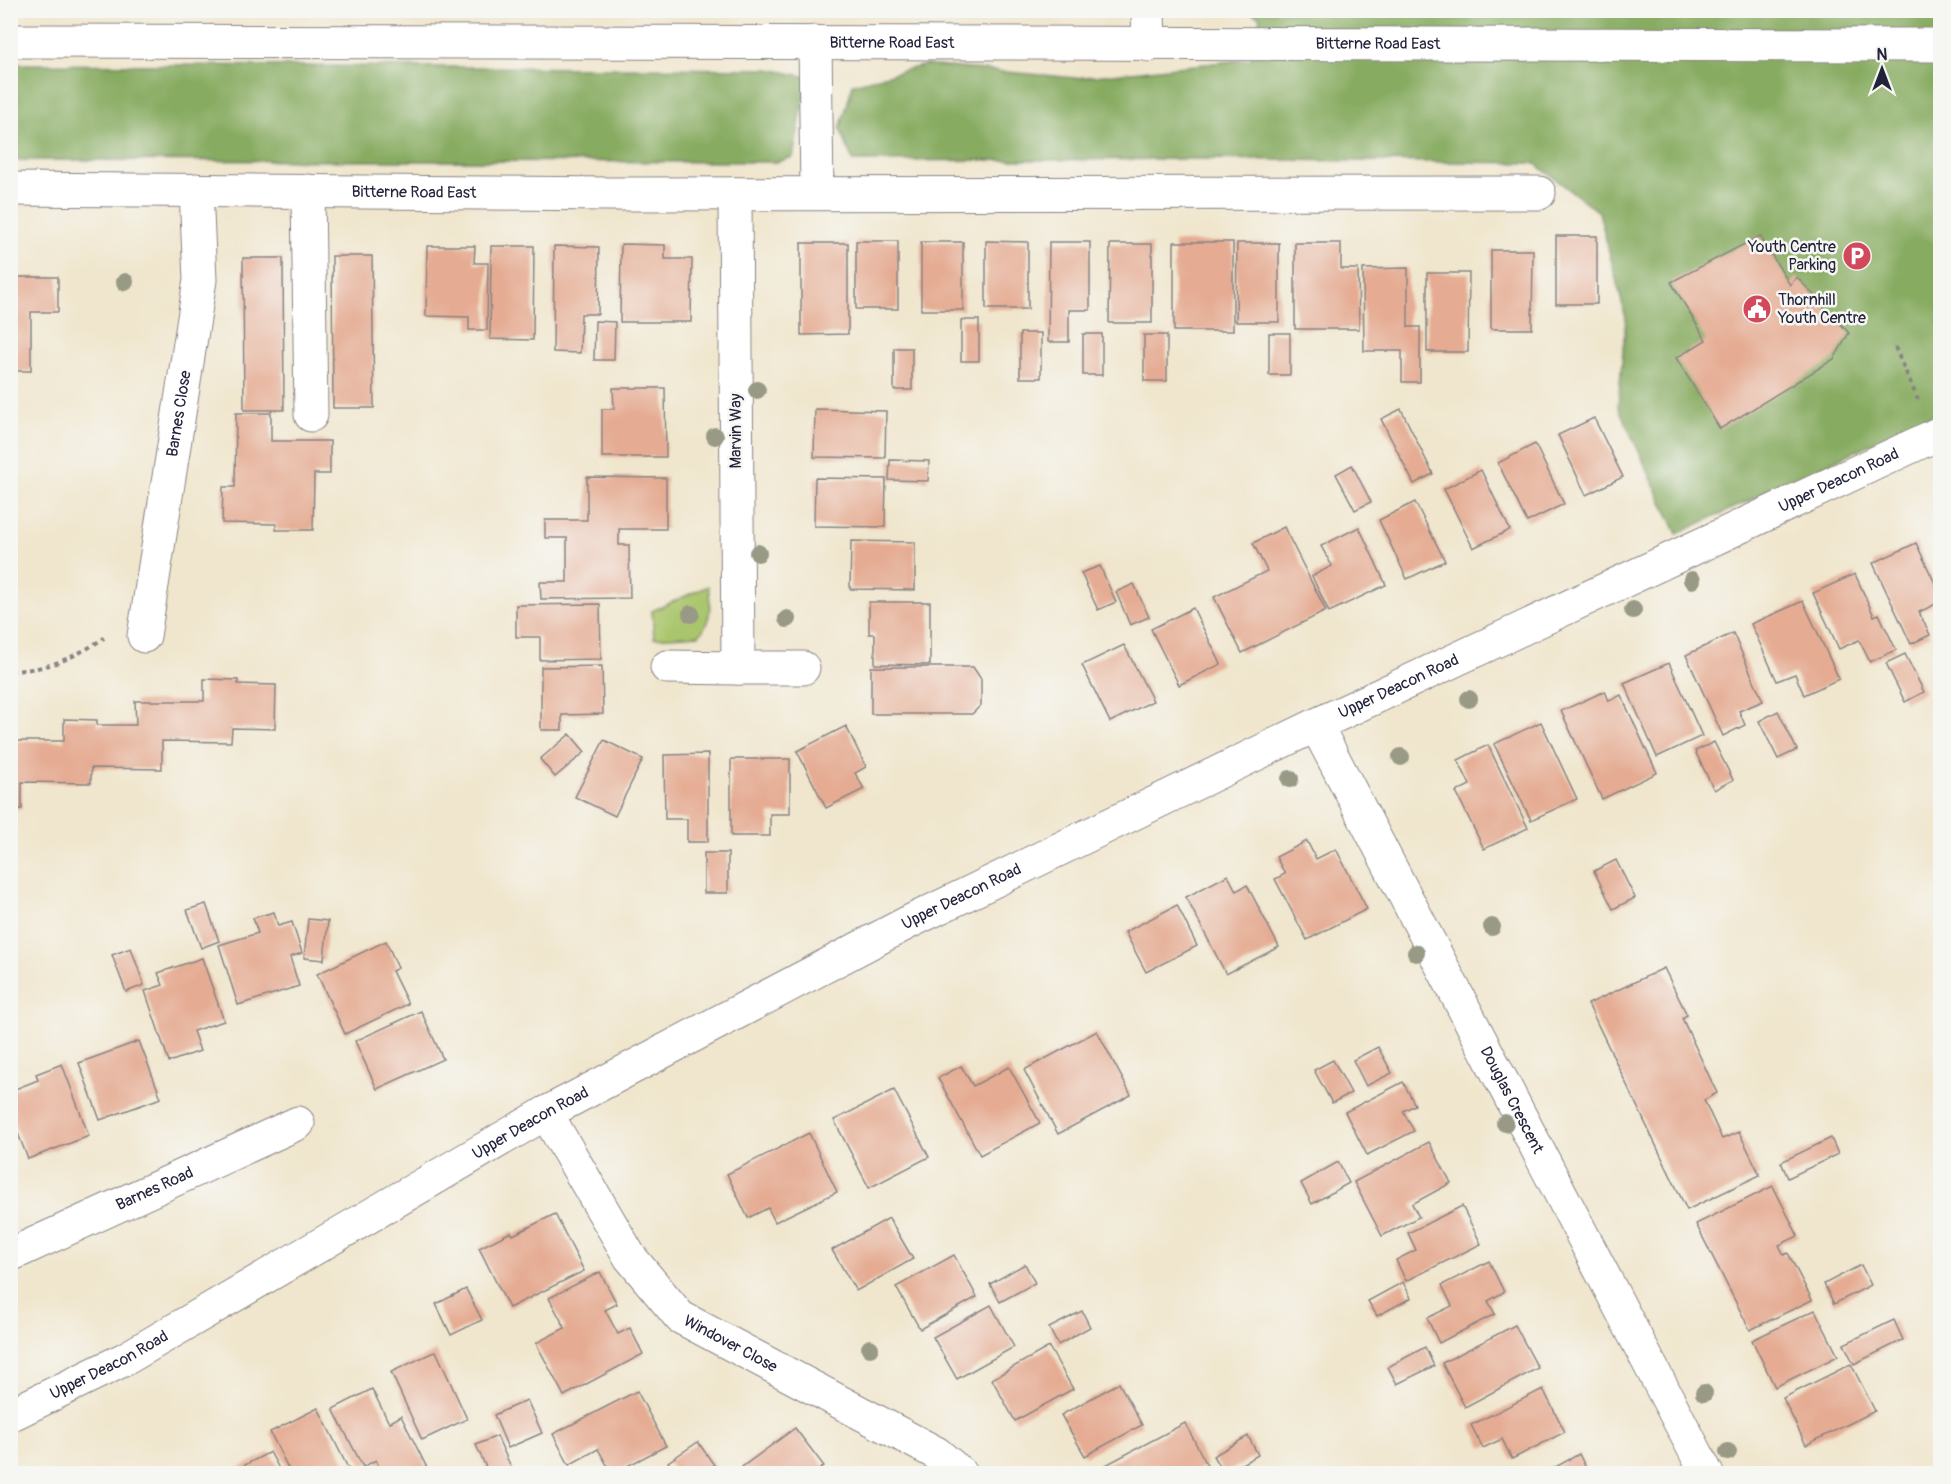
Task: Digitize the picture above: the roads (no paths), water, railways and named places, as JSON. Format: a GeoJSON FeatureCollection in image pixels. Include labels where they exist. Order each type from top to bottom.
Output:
{"type":"FeatureCollection","features":[{"type":"Feature","properties":{"kind":"street"},"geometry":{"type":"LineString","coordinates":[[1148,10],[1149,45]]}},
{"type":"Feature","properties":{"kind":"street","name":"Bitterne Road East"},"geometry":{"type":"LineString","coordinates":[[10,41],[1941,45]]}},
{"type":"Feature","properties":{"kind":"street","name":"Bitterne Road East"},"geometry":{"type":"LineString","coordinates":[[815,42],[817,194]]}},
{"type":"Feature","properties":{"kind":"street","name":"Bitterne Road East"},"geometry":{"type":"LineString","coordinates":[[10,189],[735,194],[1539,193]]}},
{"type":"Feature","properties":{"kind":"street","name":"Barnes Close"},"geometry":{"type":"LineString","coordinates":[[146,622],[200,280],[196,190]]}},
{"type":"Feature","properties":{"kind":"street"},"geometry":{"type":"LineString","coordinates":[[308,191],[311,415]]}},
{"type":"Feature","properties":{"kind":"street","name":"Marvin Way"},"geometry":{"type":"LineString","coordinates":[[735,194],[738,668]]}},
{"type":"Feature","properties":{"kind":"street","name":"Upper Deacon Road"},"geometry":{"type":"LineString","coordinates":[[10,1415],[125,1359],[546,1113],[909,922],[1316,725],[1938,435]]}},
{"type":"Feature","properties":{"kind":"street"},"geometry":{"type":"LineString","coordinates":[[667,667],[803,668]]}},
{"type":"Feature","properties":{"kind":"street","name":"Douglas Crescent"},"geometry":{"type":"LineString","coordinates":[[1316,725],[1707,1473]]}},
{"type":"Feature","properties":{"kind":"street","name":"Windover Close"},"geometry":{"type":"LineString","coordinates":[[546,1113],[630,1257],[680,1317],[936,1453],[961,1473]]}},
{"type":"Feature","properties":{"kind":"street","name":"Barnes Road"},"geometry":{"type":"LineString","coordinates":[[10,1255],[298,1123]]}},
{"type":"Feature","properties":{"kind":"place","name":"Youth Centre Parking"},"geometry":{"type":"Point","coordinates":[1857,256]}},
{"type":"Feature","properties":{"kind":"place","name":"Thornhill Youth Centre"},"geometry":{"type":"Point","coordinates":[1757,309]}}]}
